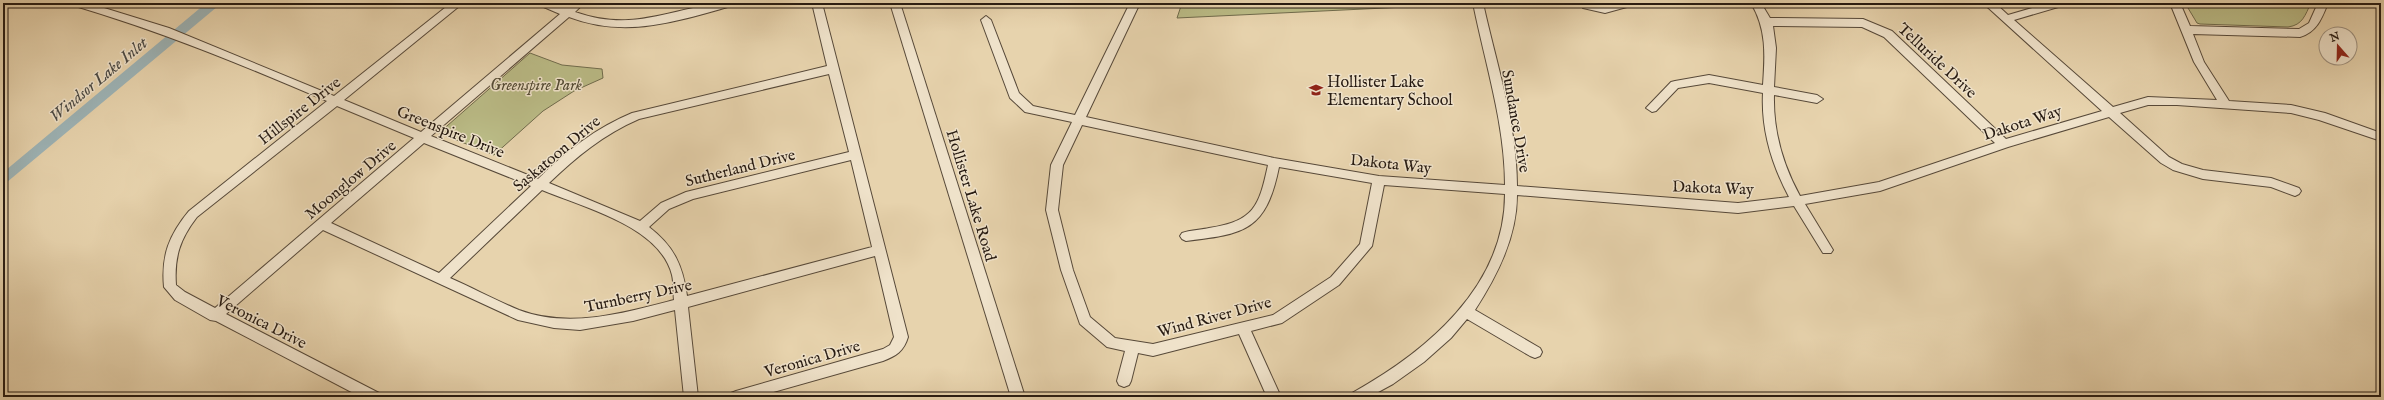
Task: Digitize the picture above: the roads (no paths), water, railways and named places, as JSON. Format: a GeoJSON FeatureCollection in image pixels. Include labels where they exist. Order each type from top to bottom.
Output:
{"type":"FeatureCollection","features":[{"type":"Feature","properties":{"kind":"street","name":"Greenspire Drive"},"geometry":{"type":"LineString","coordinates":[[76,3],[162,29],[190,40],[337,100],[423,138],[540,184],[640,228],[664,248],[674,264],[678,275],[691,397]]}},
{"type":"Feature","properties":{"kind":"street","name":"Hillspire Drive"},"geometry":{"type":"LineString","coordinates":[[170,250],[181,228],[193,214],[458,3]]}},
{"type":"Feature","properties":{"kind":"street"},"geometry":{"type":"LineString","coordinates":[[543,3],[568,13],[610,24],[630,24],[731,3]]}},
{"type":"Feature","properties":{"kind":"street","name":"Moonglow Drive"},"geometry":{"type":"LineString","coordinates":[[215,316],[579,3]]}},
{"type":"Feature","properties":{"kind":"street"},"geometry":{"type":"LineString","coordinates":[[816,3],[880,250]]}},
{"type":"Feature","properties":{"kind":"street","name":"Hollister Lake Road"},"geometry":{"type":"LineString","coordinates":[[895,3],[1018,397]]}},
{"type":"Feature","properties":{"kind":"street","name":"Wind River Drive"},"geometry":{"type":"LineString","coordinates":[[1134,3],[1057,165],[1052,210],[1066,270],[1086,320],[1112,343],[1153,350],[1277,319],[1335,281],[1366,246],[1379,180]]}},
{"type":"Feature","properties":{"kind":"street","name":"Sundance Drive"},"geometry":{"type":"LineString","coordinates":[[1357,397],[1399,374],[1421,357],[1443,338],[1467,312],[1492,271],[1507,228],[1512,190],[1508,148],[1478,3]]}},
{"type":"Feature","properties":{"kind":"street"},"geometry":{"type":"LineString","coordinates":[[1587,6],[1605,9],[1630,3]]}},
{"type":"Feature","properties":{"kind":"street"},"geometry":{"type":"LineString","coordinates":[[1756,3],[1763,13],[1771,39],[1768,89],[1773,142],[1785,179],[1827,250]]}},
{"type":"Feature","properties":{"kind":"street"},"geometry":{"type":"LineString","coordinates":[[1988,3],[2165,160],[2182,170],[2201,176],[2269,182],[2295,191]]}},
{"type":"Feature","properties":{"kind":"street"},"geometry":{"type":"LineString","coordinates":[[2006,19],[2061,3]]}},
{"type":"Feature","properties":{"kind":"street"},"geometry":{"type":"LineString","coordinates":[[2175,3],[2199,62],[2225,104]]}},
{"type":"Feature","properties":{"kind":"street"},"geometry":{"type":"LineString","coordinates":[[2187,30],[2300,33],[2313,26],[2323,3]]}},
{"type":"Feature","properties":{"kind":"street","name":"Dakota Way"},"geometry":{"type":"LineString","coordinates":[[986,20],[1014,95],[1029,109],[1274,162],[1379,180],[1738,208],[1798,201],[1880,186],[2004,144],[2109,111],[2148,101],[2225,104],[2307,112],[2381,137]]}},
{"type":"Feature","properties":{"kind":"street","name":"Telluride Drive"},"geometry":{"type":"LineString","coordinates":[[1766,22],[1863,23],[1888,34],[2004,144]]}},
{"type":"Feature","properties":{"kind":"street","name":"Saskatoon Drive"},"geometry":{"type":"LineString","coordinates":[[441,278],[540,184],[596,135],[616,123],[636,116],[832,69]]}},
{"type":"Feature","properties":{"kind":"street"},"geometry":{"type":"LineString","coordinates":[[1652,108],[1675,85],[1709,79],[1817,99]]}},
{"type":"Feature","properties":{"kind":"street","name":"Sutherland Drive"},"geometry":{"type":"LineString","coordinates":[[640,228],[665,206],[690,195],[855,154]]}},
{"type":"Feature","properties":{"kind":"street"},"geometry":{"type":"LineString","coordinates":[[1186,236],[1226,231],[1240,227],[1252,219],[1262,208],[1274,162]]}},
{"type":"Feature","properties":{"kind":"street","name":"Turnberry Drive"},"geometry":{"type":"LineString","coordinates":[[322,224],[518,315],[554,324],[580,325],[602,323],[680,304],[880,250]]}},
{"type":"Feature","properties":{"kind":"street","name":"Veronica Drive"},"geometry":{"type":"LineString","coordinates":[[170,250],[168,270],[170,287],[180,296],[215,316],[374,397]]}},
{"type":"Feature","properties":{"kind":"street","name":"Veronica Drive"},"geometry":{"type":"LineString","coordinates":[[736,397],[883,356],[897,348],[901,337],[880,250]]}},
{"type":"Feature","properties":{"kind":"street"},"geometry":{"type":"LineString","coordinates":[[1467,312],[1534,352]]}},
{"type":"Feature","properties":{"kind":"street"},"geometry":{"type":"LineString","coordinates":[[1243,328],[1274,397]]}},
{"type":"Feature","properties":{"kind":"street"},"geometry":{"type":"LineString","coordinates":[[1124,381],[1133,347]]}},
{"type":"Feature","properties":{"kind":"waterway","name":"Windsor Lake Inlet"},"geometry":{"type":"LineString","coordinates":[[3,179],[214,3]]}},
{"type":"Feature","properties":{"kind":"place","name":"Hollister Lake Elementary School"},"geometry":{"type":"Point","coordinates":[1316,90]}},
{"type":"Feature","properties":{"kind":"park label","name":"Greenspire Park"},"geometry":{"type":"Point","coordinates":[536,84]}}]}
